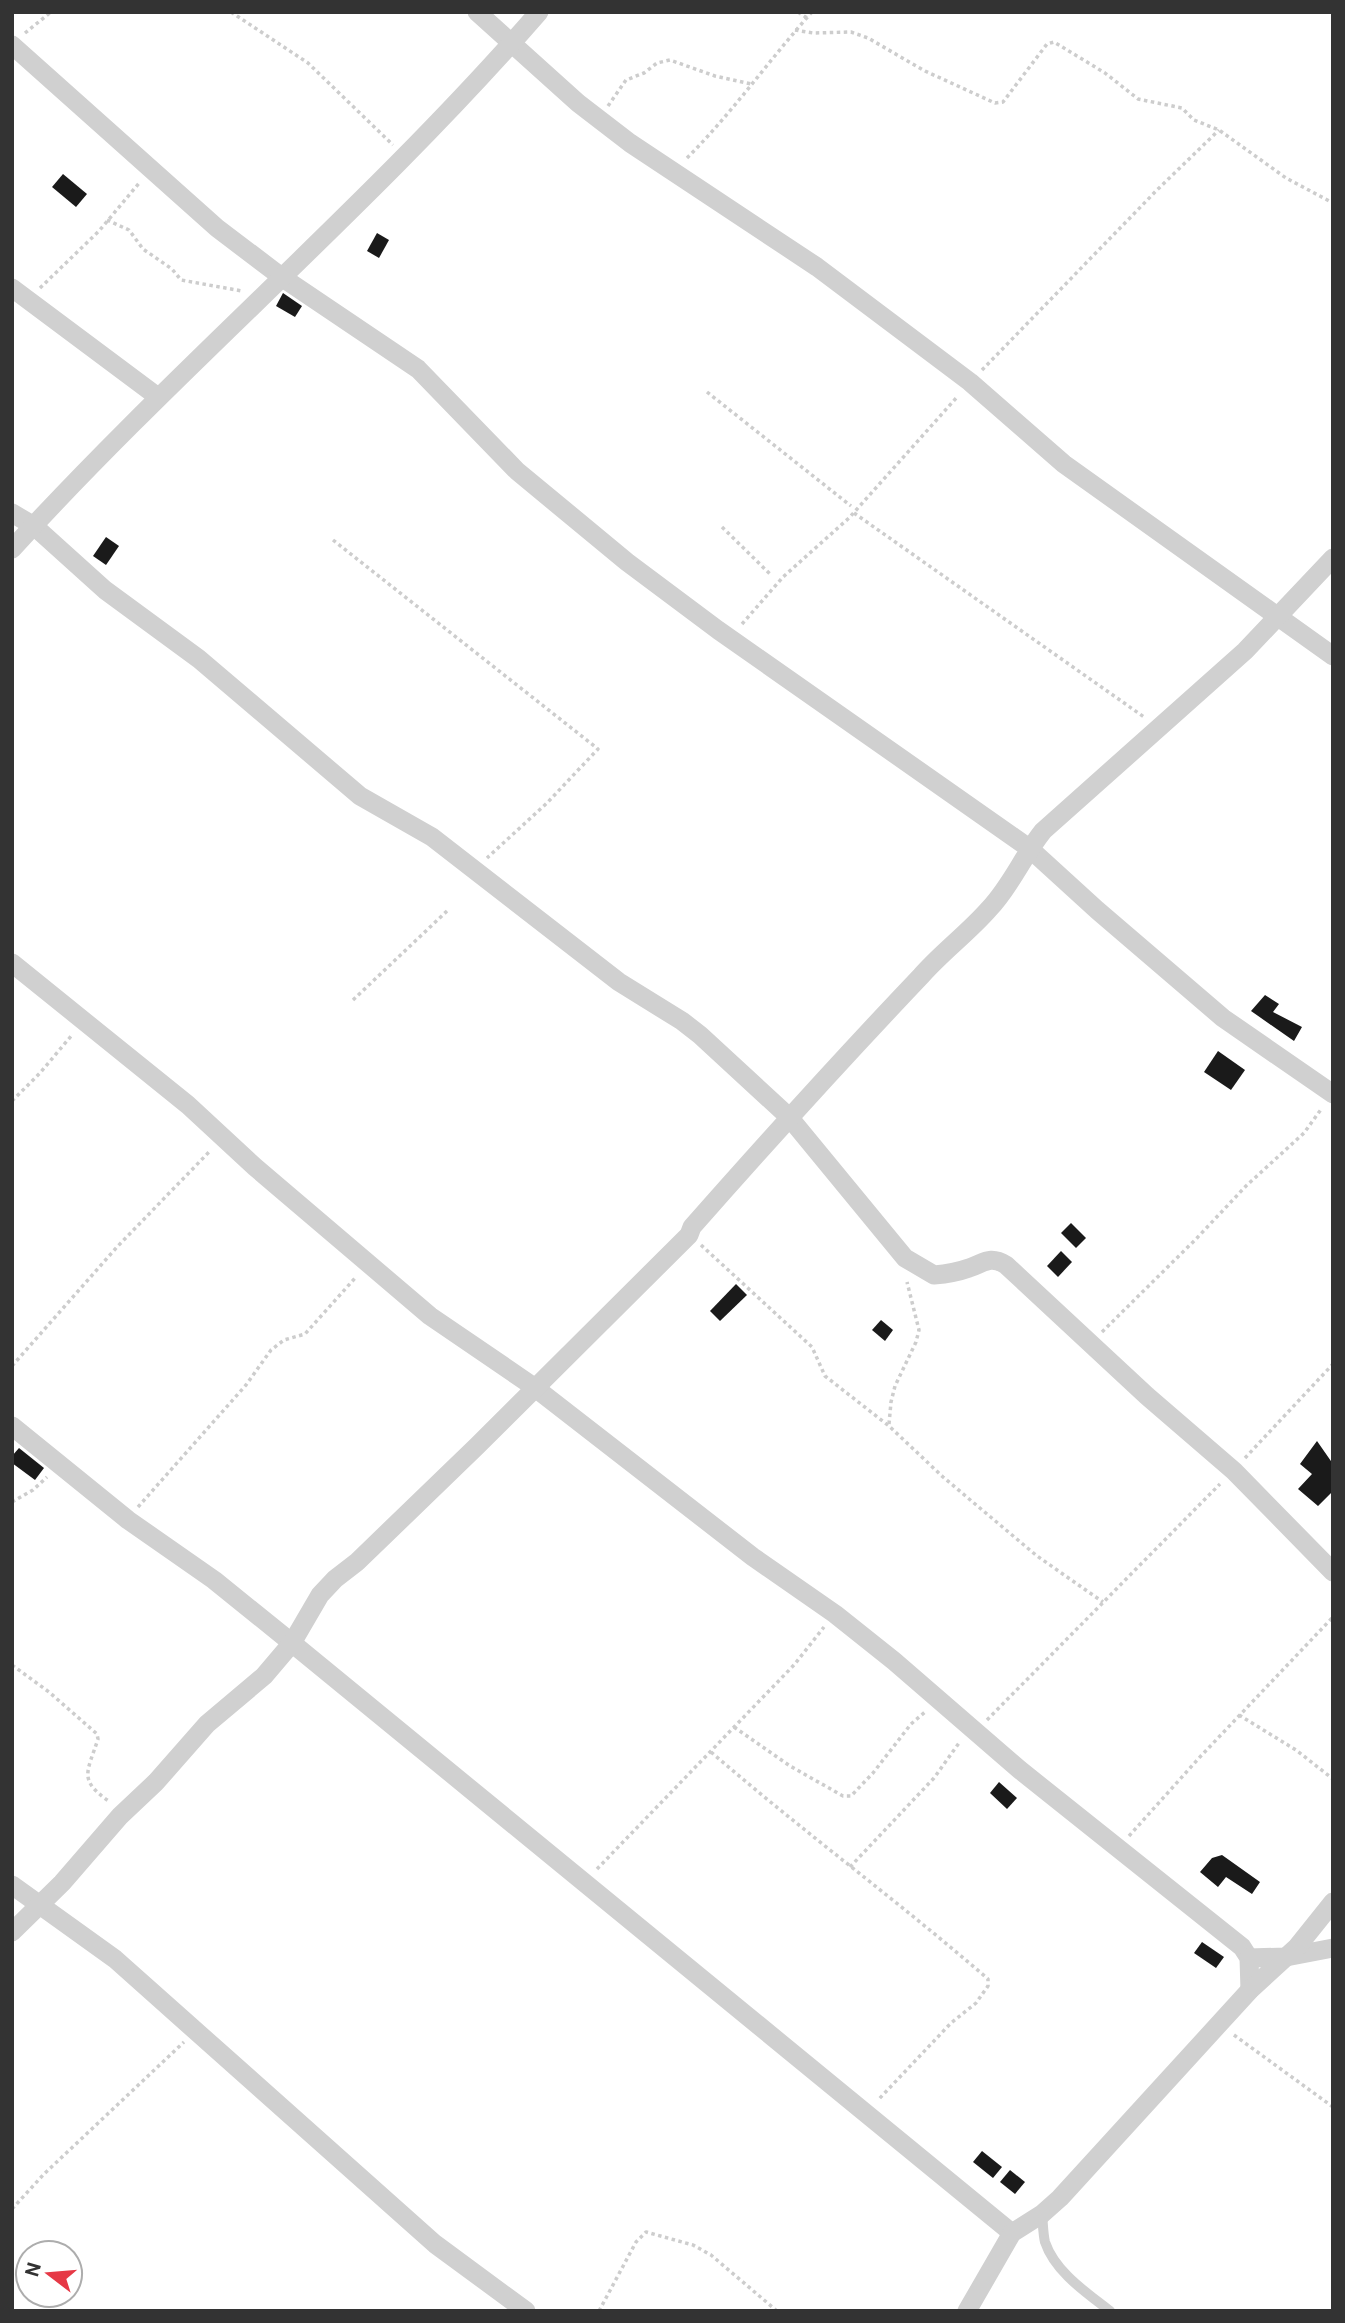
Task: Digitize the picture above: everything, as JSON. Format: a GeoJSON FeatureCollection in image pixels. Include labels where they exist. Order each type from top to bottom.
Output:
{"type":"FeatureCollection","features":[{"type":"Feature","properties":{"kind":"street"},"geometry":{"type":"LineString","coordinates":[[477,12],[511,44],[630,143],[817,267],[970,382],[1064,464],[1333,656]]}},
{"type":"Feature","properties":{"kind":"street"},"geometry":{"type":"LineString","coordinates":[[12,549],[158,397],[283,278],[405,156],[539,12]]}},
{"type":"Feature","properties":{"kind":"street"},"geometry":{"type":"LineString","coordinates":[[17,40],[150,171],[217,228],[283,278],[418,369],[517,471],[627,562],[730,638],[1029,848],[1223,1018],[1330,1098]]}},
{"type":"Feature","properties":{"kind":"street"},"geometry":{"type":"LineString","coordinates":[[12,288],[158,397]]}},
{"type":"Feature","properties":{"kind":"street"},"geometry":{"type":"LineString","coordinates":[[12,513],[34,526],[105,590],[199,659],[360,796],[432,837],[619,982],[682,1021],[719,1051],[789,1117],[905,1258],[934,1275],[969,1268],[984,1260],[1002,1263],[1234,1471],[1333,1572]]}},
{"type":"Feature","properties":{"kind":"street"},"geometry":{"type":"LineString","coordinates":[[12,1933],[62,1884],[206,1724],[264,1676],[292,1643],[320,1595],[335,1579],[357,1562],[689,1235],[692,1227],[789,1117],[947,947],[988,911],[1003,894],[1029,848],[1060,815],[1206,688],[1279,617],[1333,558]]}},
{"type":"Feature","properties":{"kind":"street"},"geometry":{"type":"LineString","coordinates":[[12,963],[188,1105],[255,1167],[430,1316],[534,1387],[753,1558],[835,1614],[1020,1770],[1242,1947],[1249,1958],[1251,1990]]}},
{"type":"Feature","properties":{"kind":"street"},"geometry":{"type":"LineString","coordinates":[[12,1426],[60,1462],[128,1520],[214,1580],[1012,2233]]}},
{"type":"Feature","properties":{"kind":"street"},"geometry":{"type":"LineString","coordinates":[[12,1885],[115,1959],[435,2244],[526,2311]]}},
{"type":"Feature","properties":{"kind":"street"},"geometry":{"type":"LineString","coordinates":[[967,2311],[1012,2233],[1042,2214],[1224,2018],[1297,1947],[1333,1902]]}},
{"type":"Feature","properties":{"kind":"street"},"geometry":{"type":"LineString","coordinates":[[1249,1958],[1286,1958],[1333,1948]]}},
{"type":"Feature","properties":{"kind":"lane"},"geometry":{"type":"LineString","coordinates":[[1042,2214],[1045,2242],[1053,2257],[1081,2288],[1110,2311]]}},
{"type":"Feature","properties":{"kind":"path"},"geometry":{"type":"LineString","coordinates":[[17,40],[51,12]]}},
{"type":"Feature","properties":{"kind":"path"},"geometry":{"type":"LineString","coordinates":[[230,12],[308,63],[405,156]]}},
{"type":"Feature","properties":{"kind":"path"},"geometry":{"type":"LineString","coordinates":[[798,12],[807,18]]}},
{"type":"Feature","properties":{"kind":"path"},"geometry":{"type":"LineString","coordinates":[[674,172],[740,102],[751,84],[812,12]]}},
{"type":"Feature","properties":{"kind":"path"},"geometry":{"type":"LineString","coordinates":[[795,30],[813,33],[851,32],[868,38],[925,71],[995,103],[1003,102],[1047,44],[1054,42],[1105,73],[1138,99],[1182,108],[1194,120],[1219,130],[1286,178],[1333,203]]}},
{"type":"Feature","properties":{"kind":"path"},"geometry":{"type":"LineString","coordinates":[[600,120],[626,80],[644,73],[657,63],[677,61],[715,76],[751,84]]}},
{"type":"Feature","properties":{"kind":"path"},"geometry":{"type":"LineString","coordinates":[[730,638],[783,577],[854,513],[970,382],[1219,130]]}},
{"type":"Feature","properties":{"kind":"path"},"geometry":{"type":"LineString","coordinates":[[29,299],[107,220],[150,171]]}},
{"type":"Feature","properties":{"kind":"path"},"geometry":{"type":"LineString","coordinates":[[107,220],[129,230],[143,249],[172,269],[183,281],[237,290],[260,299]]}},
{"type":"Feature","properties":{"kind":"path"},"geometry":{"type":"LineString","coordinates":[[707,392],[851,506]]}},
{"type":"Feature","properties":{"kind":"path"},"geometry":{"type":"LineString","coordinates":[[854,513],[1159,728]]}},
{"type":"Feature","properties":{"kind":"path"},"geometry":{"type":"LineString","coordinates":[[722,527],[771,575]]}},
{"type":"Feature","properties":{"kind":"path"},"geometry":{"type":"LineString","coordinates":[[333,540],[598,749],[547,803],[483,862]]}},
{"type":"Feature","properties":{"kind":"path"},"geometry":{"type":"LineString","coordinates":[[353,1000],[447,911]]}},
{"type":"Feature","properties":{"kind":"path"},"geometry":{"type":"LineString","coordinates":[[12,1101],[84,1021]]}},
{"type":"Feature","properties":{"kind":"path"},"geometry":{"type":"LineString","coordinates":[[1091,1343],[1246,1186],[1304,1133],[1330,1098]]}},
{"type":"Feature","properties":{"kind":"path"},"geometry":{"type":"LineString","coordinates":[[12,1366],[117,1247],[218,1143]]}},
{"type":"Feature","properties":{"kind":"path"},"geometry":{"type":"LineString","coordinates":[[689,1235],[812,1347],[825,1376],[889,1426],[943,1477],[1037,1556],[1103,1602]]}},
{"type":"Feature","properties":{"kind":"path"},"geometry":{"type":"LineString","coordinates":[[128,1520],[246,1385],[271,1350],[284,1340],[305,1334],[368,1263]]}},
{"type":"Feature","properties":{"kind":"path"},"geometry":{"type":"LineString","coordinates":[[889,1426],[893,1394],[919,1330],[905,1276]]}},
{"type":"Feature","properties":{"kind":"path"},"geometry":{"type":"LineString","coordinates":[[850,1867],[933,1778],[972,1729],[1234,1471],[1333,1364]]}},
{"type":"Feature","properties":{"kind":"path"},"geometry":{"type":"LineString","coordinates":[[12,1502],[40,1484],[60,1462]]}},
{"type":"Feature","properties":{"kind":"path"},"geometry":{"type":"LineString","coordinates":[[584,1884],[627,1836],[794,1665],[835,1614]]}},
{"type":"Feature","properties":{"kind":"path"},"geometry":{"type":"LineString","coordinates":[[1119,1848],[1333,1617]]}},
{"type":"Feature","properties":{"kind":"path"},"geometry":{"type":"LineString","coordinates":[[12,1665],[50,1692],[97,1734],[99,1737],[87,1779],[91,1787],[125,1812]]}},
{"type":"Feature","properties":{"kind":"path"},"geometry":{"type":"LineString","coordinates":[[734,1727],[790,1766],[843,1796],[851,1796],[911,1724],[939,1699]]}},
{"type":"Feature","properties":{"kind":"path"},"geometry":{"type":"LineString","coordinates":[[1239,1716],[1296,1751],[1333,1779]]}},
{"type":"Feature","properties":{"kind":"path"},"geometry":{"type":"LineString","coordinates":[[711,1752],[850,1867],[927,1926],[988,1979],[976,2003],[951,2023],[865,2114]]}},
{"type":"Feature","properties":{"kind":"path"},"geometry":{"type":"LineString","coordinates":[[1224,2018],[1234,2036],[1248,2048],[1275,2064],[1333,2107]]}},
{"type":"Feature","properties":{"kind":"path"},"geometry":{"type":"LineString","coordinates":[[12,2209],[44,2174],[194,2032]]}},
{"type":"Feature","properties":{"kind":"path"},"geometry":{"type":"LineString","coordinates":[[598,2311],[636,2242],[646,2232],[693,2245],[711,2255],[777,2311]]}},
{"type":"Feature","properties":{"kind":"building"},"geometry":{"type":"Polygon","coordinates":[[[63,174],[87,194],[76,207],[52,187],[63,174]]]}},
{"type":"Feature","properties":{"kind":"building"},"geometry":{"type":"Polygon","coordinates":[[[377,233],[389,240],[379,258],[367,251],[377,233]]]}},
{"type":"Feature","properties":{"kind":"building"},"geometry":{"type":"Polygon","coordinates":[[[283,293],[302,306],[295,317],[276,306],[283,293]]]}},
{"type":"Feature","properties":{"kind":"building"},"geometry":{"type":"Polygon","coordinates":[[[106,537],[119,546],[106,565],[93,556],[106,537]]]}},
{"type":"Feature","properties":{"kind":"building"},"geometry":{"type":"Polygon","coordinates":[[[1265,995],[1279,1004],[1273,1012],[1302,1027],[1294,1041],[1251,1011],[1265,995]]]}},
{"type":"Feature","properties":{"kind":"building"},"geometry":{"type":"Polygon","coordinates":[[[1218,1051],[1245,1070],[1231,1090],[1204,1072],[1218,1051]]]}},
{"type":"Feature","properties":{"kind":"building"},"geometry":{"type":"Polygon","coordinates":[[[1071,1223],[1086,1238],[1076,1248],[1061,1233],[1071,1223]]]}},
{"type":"Feature","properties":{"kind":"building"},"geometry":{"type":"Polygon","coordinates":[[[1061,1251],[1072,1262],[1058,1277],[1047,1266],[1061,1251]]]}},
{"type":"Feature","properties":{"kind":"building"},"geometry":{"type":"Polygon","coordinates":[[[736,1284],[747,1295],[720,1321],[710,1311],[736,1284]]]}},
{"type":"Feature","properties":{"kind":"building"},"geometry":{"type":"Polygon","coordinates":[[[881,1320],[893,1330],[885,1341],[872,1330],[881,1320]]]}},
{"type":"Feature","properties":{"kind":"building"},"geometry":{"type":"Polygon","coordinates":[[[1317,1441],[1333,1464],[1333,1491],[1318,1506],[1298,1489],[1312,1474],[1300,1464],[1317,1441]]]}},
{"type":"Feature","properties":{"kind":"building"},"geometry":{"type":"Polygon","coordinates":[[[19,1448],[44,1468],[35,1480],[12,1463],[12,1456],[19,1448]]]}},
{"type":"Feature","properties":{"kind":"building"},"geometry":{"type":"Polygon","coordinates":[[[999,1782],[1017,1798],[1007,1809],[990,1793],[999,1782]]]}},
{"type":"Feature","properties":{"kind":"building"},"geometry":{"type":"Polygon","coordinates":[[[1222,1855],[1260,1882],[1252,1894],[1226,1877],[1218,1887],[1200,1872],[1212,1858],[1222,1855]]]}},
{"type":"Feature","properties":{"kind":"building"},"geometry":{"type":"Polygon","coordinates":[[[1202,1942],[1224,1957],[1216,1968],[1194,1953],[1202,1942]]]}},
{"type":"Feature","properties":{"kind":"building"},"geometry":{"type":"Polygon","coordinates":[[[982,2151],[1002,2167],[993,2178],[973,2162],[982,2151]]]}},
{"type":"Feature","properties":{"kind":"building"},"geometry":{"type":"Polygon","coordinates":[[[1010,2170],[1025,2182],[1015,2194],[1000,2182],[1010,2170]]]}}]}
